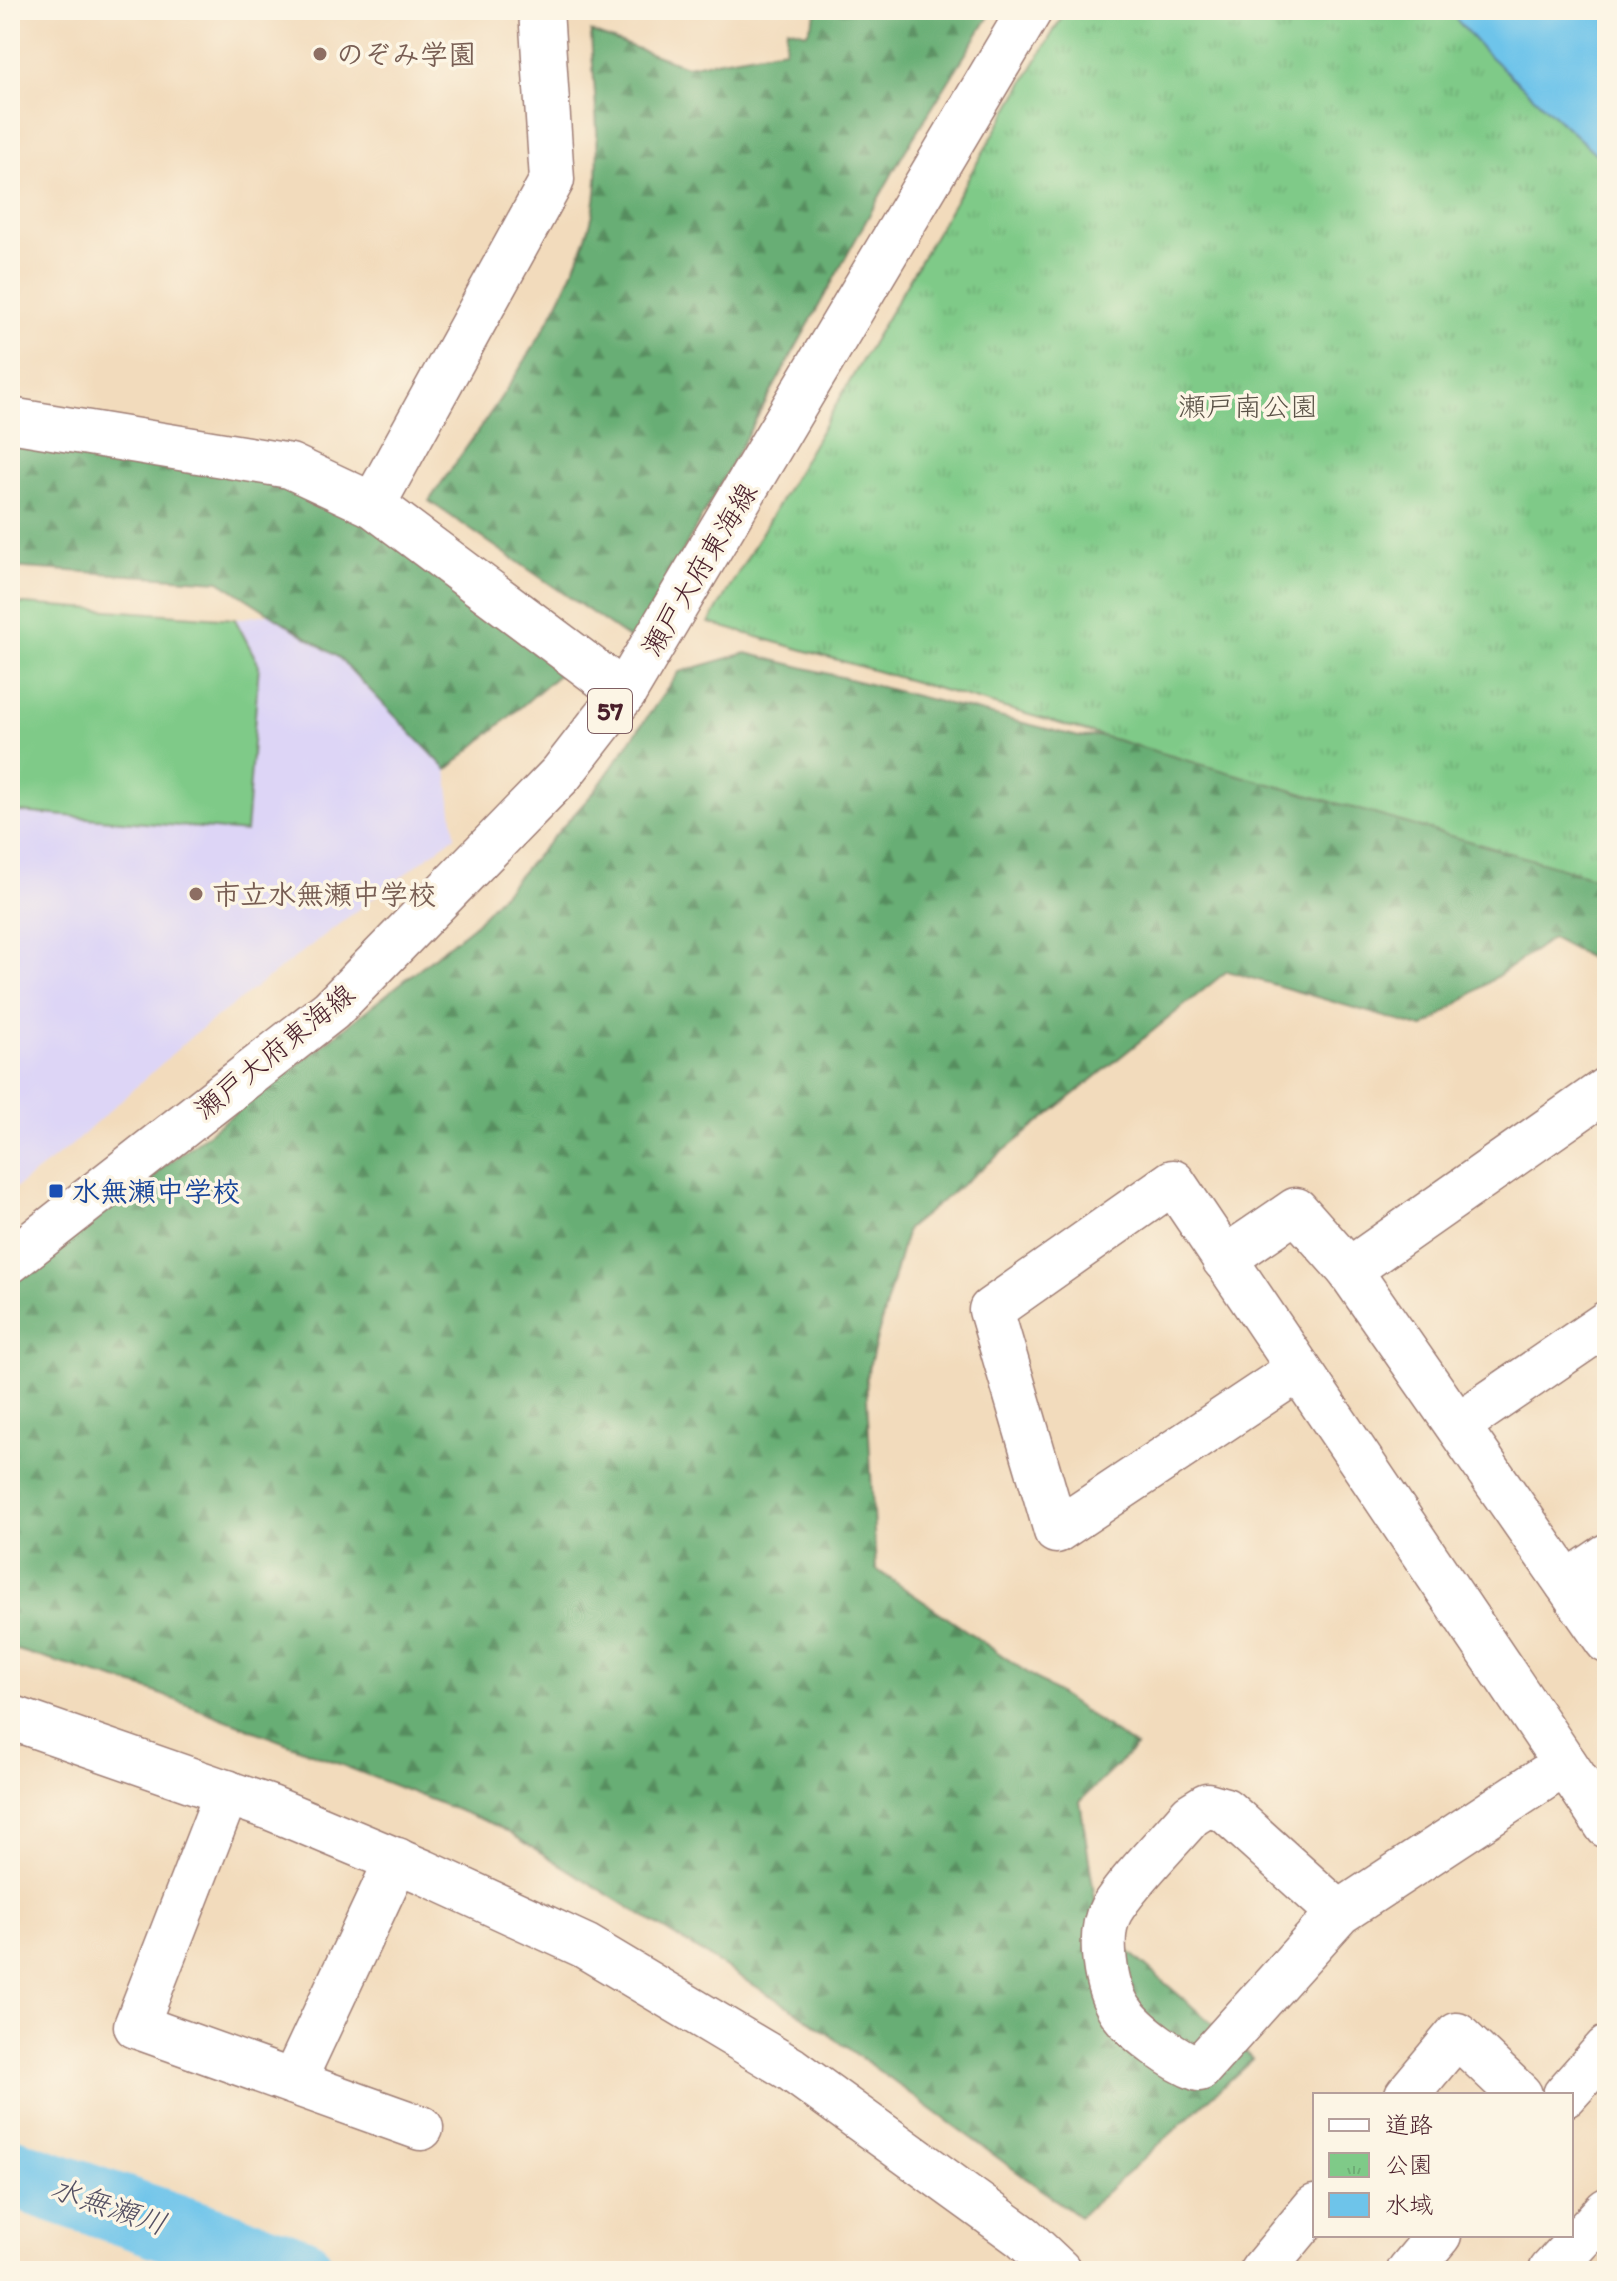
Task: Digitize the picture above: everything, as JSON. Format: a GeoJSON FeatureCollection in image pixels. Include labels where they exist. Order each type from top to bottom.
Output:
{"type":"FeatureCollection","features":[{"type":"Feature","properties":{"kind":"street"},"geometry":{"type":"LineString","coordinates":[[373,505],[552,180],[541,10]]}},
{"type":"Feature","properties":{"kind":"street","name":"瀬戸大府東海線"},"geometry":{"type":"LineString","coordinates":[[10,1261],[331,1010],[561,774],[624,693],[1030,10]]}},
{"type":"Feature","properties":{"kind":"street"},"geometry":{"type":"LineString","coordinates":[[10,420],[290,466],[373,505],[624,693]]}},
{"type":"Feature","properties":{"kind":"street"},"geometry":{"type":"LineString","coordinates":[[1349,1270],[1607,1089]]}},
{"type":"Feature","properties":{"kind":"street"},"geometry":{"type":"LineString","coordinates":[[1299,1369],[1056,1531],[991,1310],[1173,1182],[1607,1826]]}},
{"type":"Feature","properties":{"kind":"street"},"geometry":{"type":"LineString","coordinates":[[1224,1259],[1296,1210],[1349,1270],[1607,1641]]}},
{"type":"Feature","properties":{"kind":"street"},"geometry":{"type":"LineString","coordinates":[[1458,1425],[1607,1323]]}},
{"type":"Feature","properties":{"kind":"street"},"geometry":{"type":"LineString","coordinates":[[1567,1583],[1607,1556]]}},
{"type":"Feature","properties":{"kind":"street"},"geometry":{"type":"LineString","coordinates":[[10,1717],[227,1792],[397,1860],[585,1946],[791,2069],[1023,2237],[1059,2271]]}},
{"type":"Feature","properties":{"kind":"street"},"geometry":{"type":"LineString","coordinates":[[1339,1913],[1225,1810],[1207,1805],[1191,1815],[1111,1911],[1101,1944],[1116,2003],[1123,2015],[1181,2063],[1199,2069],[1339,1913],[1565,1764]]}},
{"type":"Feature","properties":{"kind":"street"},"geometry":{"type":"LineString","coordinates":[[227,1792],[136,2026],[421,2128]]}},
{"type":"Feature","properties":{"kind":"street"},"geometry":{"type":"LineString","coordinates":[[293,2082],[397,1860]]}},
{"type":"Feature","properties":{"kind":"street"},"geometry":{"type":"LineString","coordinates":[[1409,2093],[1457,2035],[1518,2093]]}},
{"type":"Feature","properties":{"kind":"street"},"geometry":{"type":"LineString","coordinates":[[1567,2093],[1607,2048]]}},
{"type":"Feature","properties":{"kind":"street"},"geometry":{"type":"LineString","coordinates":[[1262,2271],[1313,2209]]}},
{"type":"Feature","properties":{"kind":"street"},"geometry":{"type":"LineString","coordinates":[[1551,2271],[1607,2210]]}},
{"type":"Feature","properties":{"kind":"shaded area","name":"市立水無瀬中学校"},"geometry":{"type":"Polygon","coordinates":[[[10,603],[235,619],[294,610],[447,770],[455,836],[192,1036],[73,1144],[10,1192],[10,603]]]}},
{"type":"Feature","properties":{"kind":"green space"},"geometry":{"type":"Polygon","coordinates":[[[818,10],[993,10],[902,156],[633,641],[429,501],[540,336],[559,301],[589,228],[598,158],[591,32],[686,66],[785,49],[787,28],[807,33],[818,10]]]}},
{"type":"Feature","properties":{"kind":"green space","name":"瀬戸南公園"},"geometry":{"type":"Polygon","coordinates":[[[1066,10],[1607,10],[1607,881],[709,623],[1066,10]]]}},
{"type":"Feature","properties":{"kind":"green space"},"geometry":{"type":"Polygon","coordinates":[[[10,431],[338,490],[565,669],[447,770],[339,658],[219,581],[10,567],[10,431]]]}},
{"type":"Feature","properties":{"kind":"green space"},"geometry":{"type":"Polygon","coordinates":[[[10,603],[235,619],[259,665],[246,832],[10,811],[10,603]]]}},
{"type":"Feature","properties":{"kind":"green space"},"geometry":{"type":"Polygon","coordinates":[[[746,653],[1079,737],[1540,719],[1607,750],[1607,967],[1552,938],[1423,1028],[1227,971],[907,1229],[866,1378],[876,1569],[1136,1747],[1080,1801],[1099,1926],[1253,2059],[1079,2217],[805,2017],[498,1826],[147,1689],[10,1648],[10,1283],[276,1082],[473,926],[595,791],[679,672],[746,653]]]}},
{"type":"Feature","properties":{"kind":"water"},"geometry":{"type":"Polygon","coordinates":[[[1448,10],[1607,10],[1607,152],[1596,154],[1484,51],[1448,10]]]}},
{"type":"Feature","properties":{"kind":"waterway","name":"水無瀬川"},"geometry":{"type":"LineString","coordinates":[[10,2172],[299,2271]]}},
{"type":"Feature","properties":{"kind":"place","name":"のぞみ学園"},"geometry":{"type":"Point","coordinates":[320,54]}},
{"type":"Feature","properties":{"kind":"place","name":"市立水無瀬中学校"},"geometry":{"type":"Point","coordinates":[196,894]}},
{"type":"Feature","properties":{"kind":"place","name":"水無瀬中学校"},"geometry":{"type":"Point","coordinates":[56,1191]}}]}
